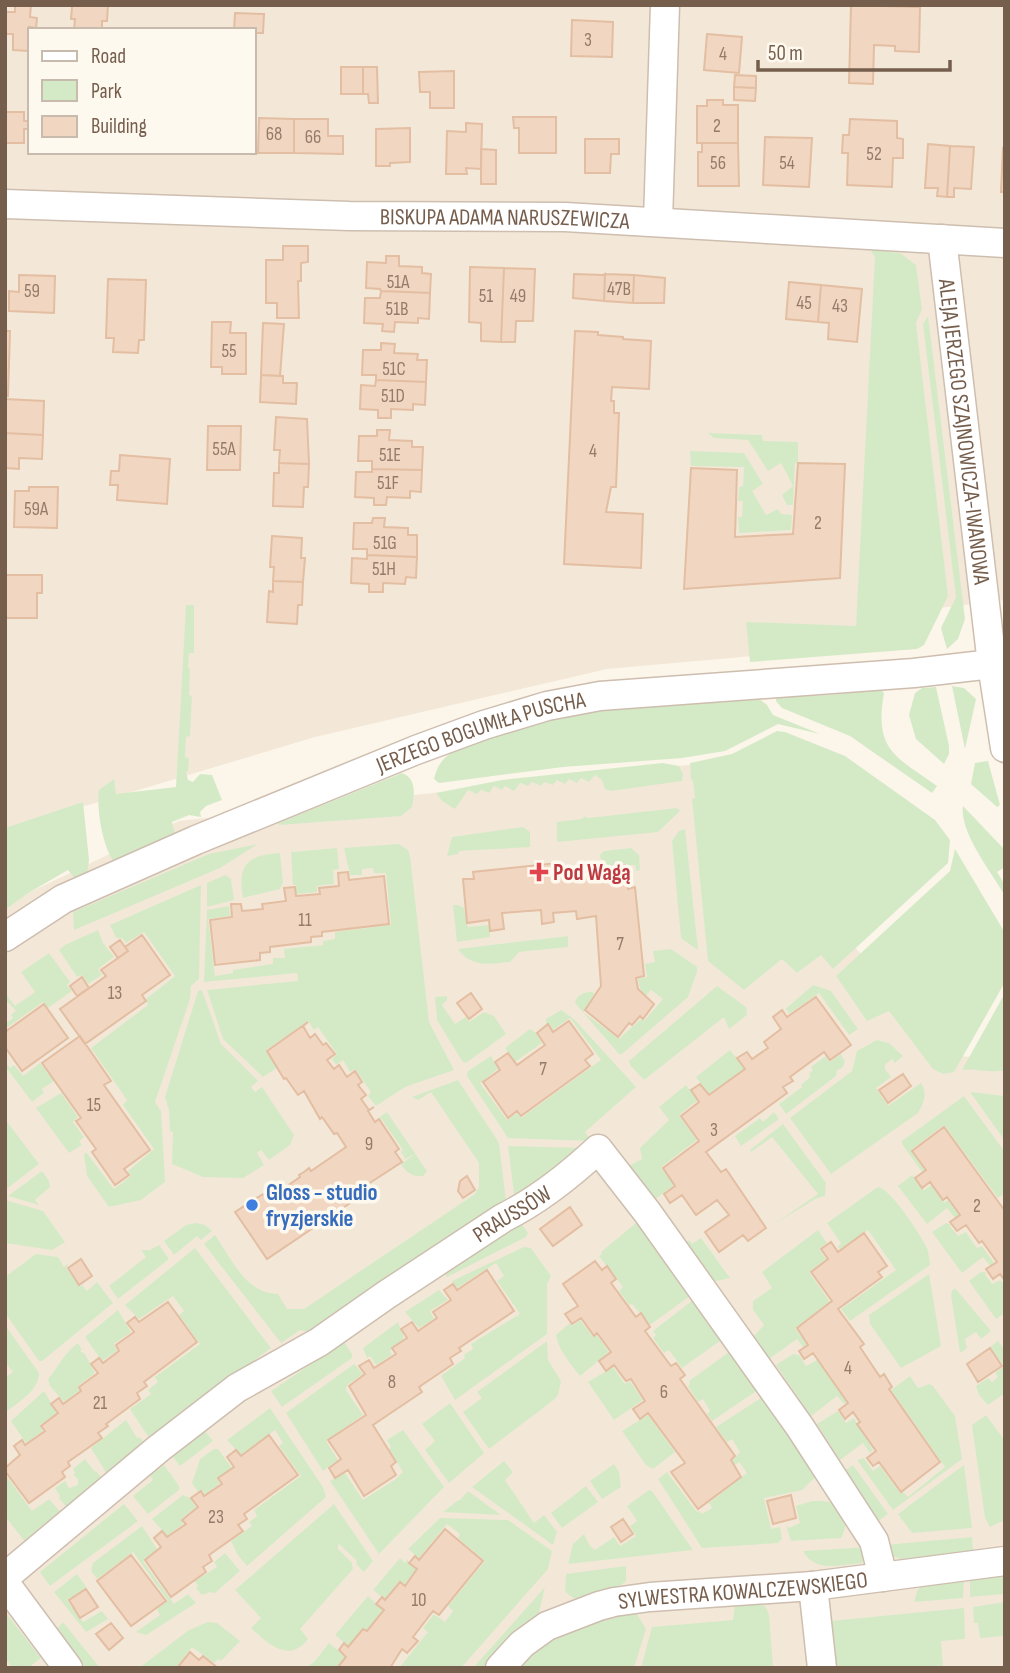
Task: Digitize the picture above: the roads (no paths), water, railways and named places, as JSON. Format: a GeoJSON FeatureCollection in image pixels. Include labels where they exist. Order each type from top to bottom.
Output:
{"type":"FeatureCollection","features":[{"type":"Feature","properties":{"kind":"street"},"geometry":{"type":"LineString","coordinates":[[658,221],[665,5]]}},
{"type":"Feature","properties":{"kind":"street","name":"BISKUPA ADAMA NARUSZEWICZA"},"geometry":{"type":"LineString","coordinates":[[5,204],[222,213],[565,217],[1005,243]]}},
{"type":"Feature","properties":{"kind":"street","name":"ALEJA JERZEGO SZAJNOWICZA-IWANOWA"},"geometry":{"type":"LineString","coordinates":[[942,239],[992,664],[1005,748]]}},
{"type":"Feature","properties":{"kind":"street","name":"JERZEGO BOGUMIŁA PUSCHA"},"geometry":{"type":"LineString","coordinates":[[5,937],[63,899],[196,840],[416,750],[547,706],[600,696],[914,673],[992,664]]}},
{"type":"Feature","properties":{"kind":"street","name":"PRAUSSÓW"},"geometry":{"type":"LineString","coordinates":[[5,1577],[219,1402],[256,1376],[319,1342],[503,1218],[516,1213],[567,1178],[598,1149],[647,1212],[800,1427],[874,1541],[883,1577]]}},
{"type":"Feature","properties":{"kind":"street","name":"SYLWESTRA KOWALCZEWSKIEGO"},"geometry":{"type":"LineString","coordinates":[[500,1668],[522,1644],[547,1626],[599,1606],[650,1597],[813,1586],[1005,1560]]}},
{"type":"Feature","properties":{"kind":"street"},"geometry":{"type":"LineString","coordinates":[[5,1583],[68,1668]]}},
{"type":"Feature","properties":{"kind":"street"},"geometry":{"type":"LineString","coordinates":[[813,1586],[822,1668]]}},
{"type":"Feature","properties":{"kind":"place","name":"Pod Wagą"},"geometry":{"type":"Point","coordinates":[539,872]}},
{"type":"Feature","properties":{"kind":"place","name":"Gloss - studio fryzjerskie"},"geometry":{"type":"Point","coordinates":[252,1205]}}]}
